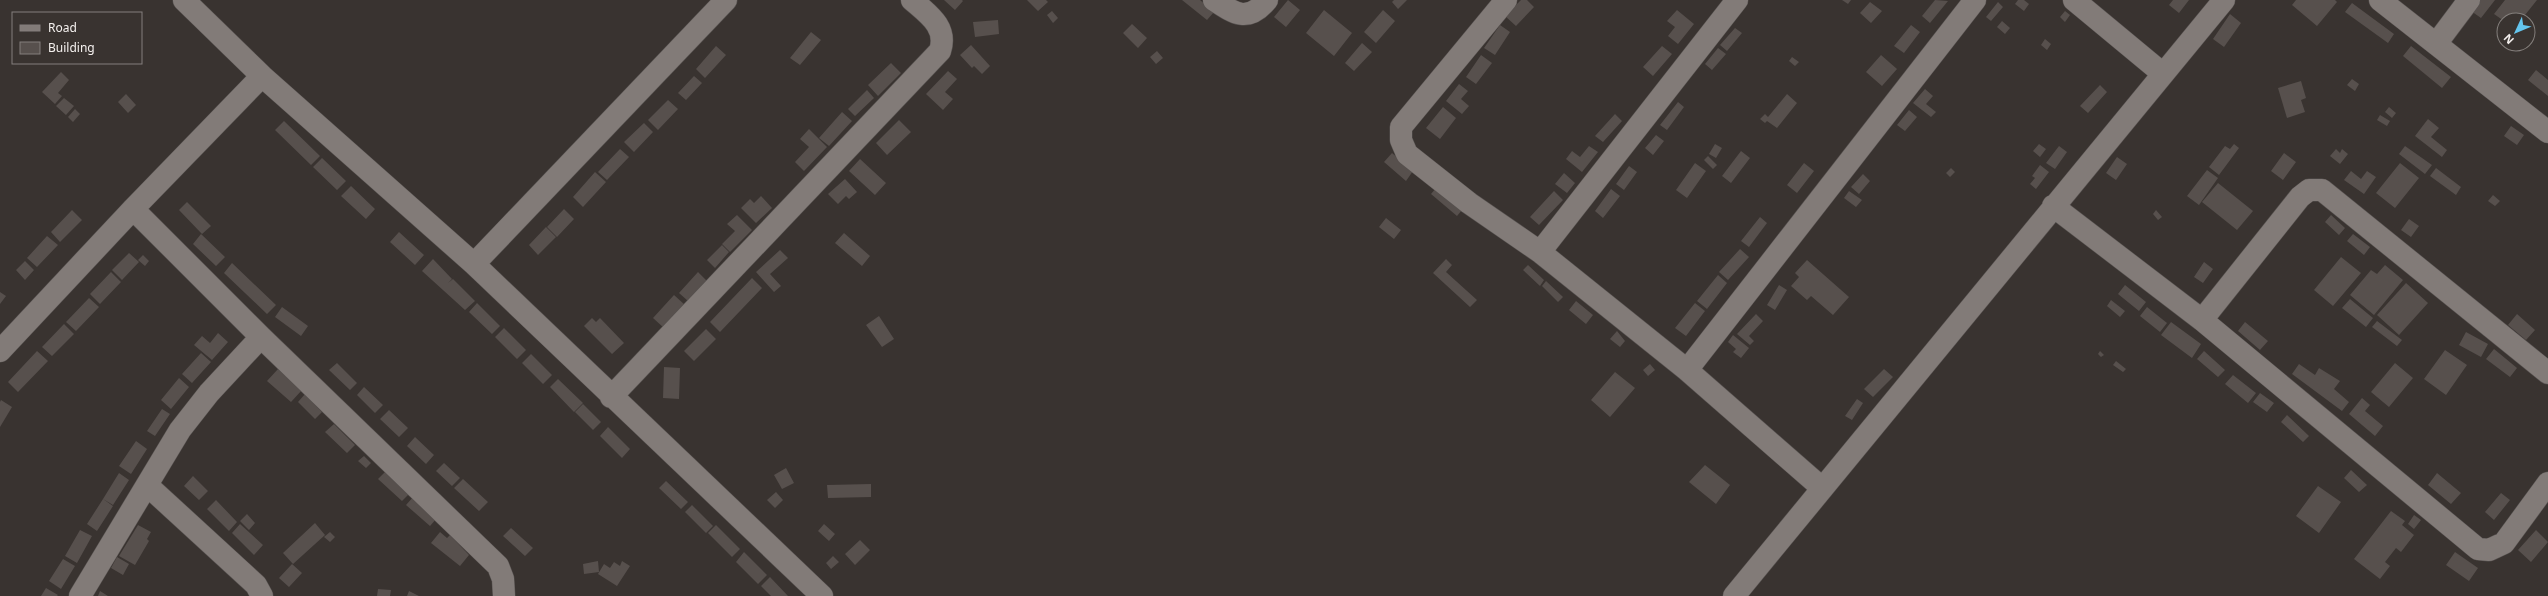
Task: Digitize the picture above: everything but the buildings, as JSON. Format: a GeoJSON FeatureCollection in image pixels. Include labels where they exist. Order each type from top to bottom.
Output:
{"type":"FeatureCollection","features":[{"type":"Feature","properties":{"kind":"street"},"geometry":{"type":"LineString","coordinates":[[184,0],[262,76],[474,264],[611,397],[822,596]]}},
{"type":"Feature","properties":{"kind":"street"},"geometry":{"type":"LineString","coordinates":[[474,264],[726,0]]}},
{"type":"Feature","properties":{"kind":"street"},"geometry":{"type":"LineString","coordinates":[[611,397],[940,51],[943,43],[938,24],[912,0]]}},
{"type":"Feature","properties":{"kind":"street"},"geometry":{"type":"LineString","coordinates":[[1214,0],[1233,13],[1245,15],[1260,9],[1267,0]]}},
{"type":"Feature","properties":{"kind":"street"},"geometry":{"type":"LineString","coordinates":[[1506,0],[1401,127],[1401,140],[1407,154],[1469,203],[1540,252],[1687,370],[1822,488]]}},
{"type":"Feature","properties":{"kind":"street"},"geometry":{"type":"LineString","coordinates":[[1540,252],[1737,0]]}},
{"type":"Feature","properties":{"kind":"street"},"geometry":{"type":"LineString","coordinates":[[1687,370],[1975,0]]}},
{"type":"Feature","properties":{"kind":"street"},"geometry":{"type":"LineString","coordinates":[[2074,0],[2162,73]]}},
{"type":"Feature","properties":{"kind":"street"},"geometry":{"type":"LineString","coordinates":[[1734,596],[2162,73],[2224,0]]}},
{"type":"Feature","properties":{"kind":"street"},"geometry":{"type":"LineString","coordinates":[[2380,0],[2548,132]]}},
{"type":"Feature","properties":{"kind":"street"},"geometry":{"type":"LineString","coordinates":[[2436,44],[2469,0]]}},
{"type":"Feature","properties":{"kind":"street"},"geometry":{"type":"LineString","coordinates":[[0,351],[133,208],[262,76]]}},
{"type":"Feature","properties":{"kind":"street"},"geometry":{"type":"LineString","coordinates":[[2202,320],[2300,197],[2309,190],[2322,190],[2548,373]]}},
{"type":"Feature","properties":{"kind":"street"},"geometry":{"type":"LineString","coordinates":[[2053,206],[2202,320],[2478,549],[2489,550],[2504,543],[2548,483]]}},
{"type":"Feature","properties":{"kind":"street"},"geometry":{"type":"LineString","coordinates":[[133,208],[261,337],[498,566],[503,579],[504,596]]}},
{"type":"Feature","properties":{"kind":"street"},"geometry":{"type":"LineString","coordinates":[[80,596],[147,485],[195,410],[261,337]]}},
{"type":"Feature","properties":{"kind":"street"},"geometry":{"type":"LineString","coordinates":[[147,485],[256,585],[262,596]]}}]}
